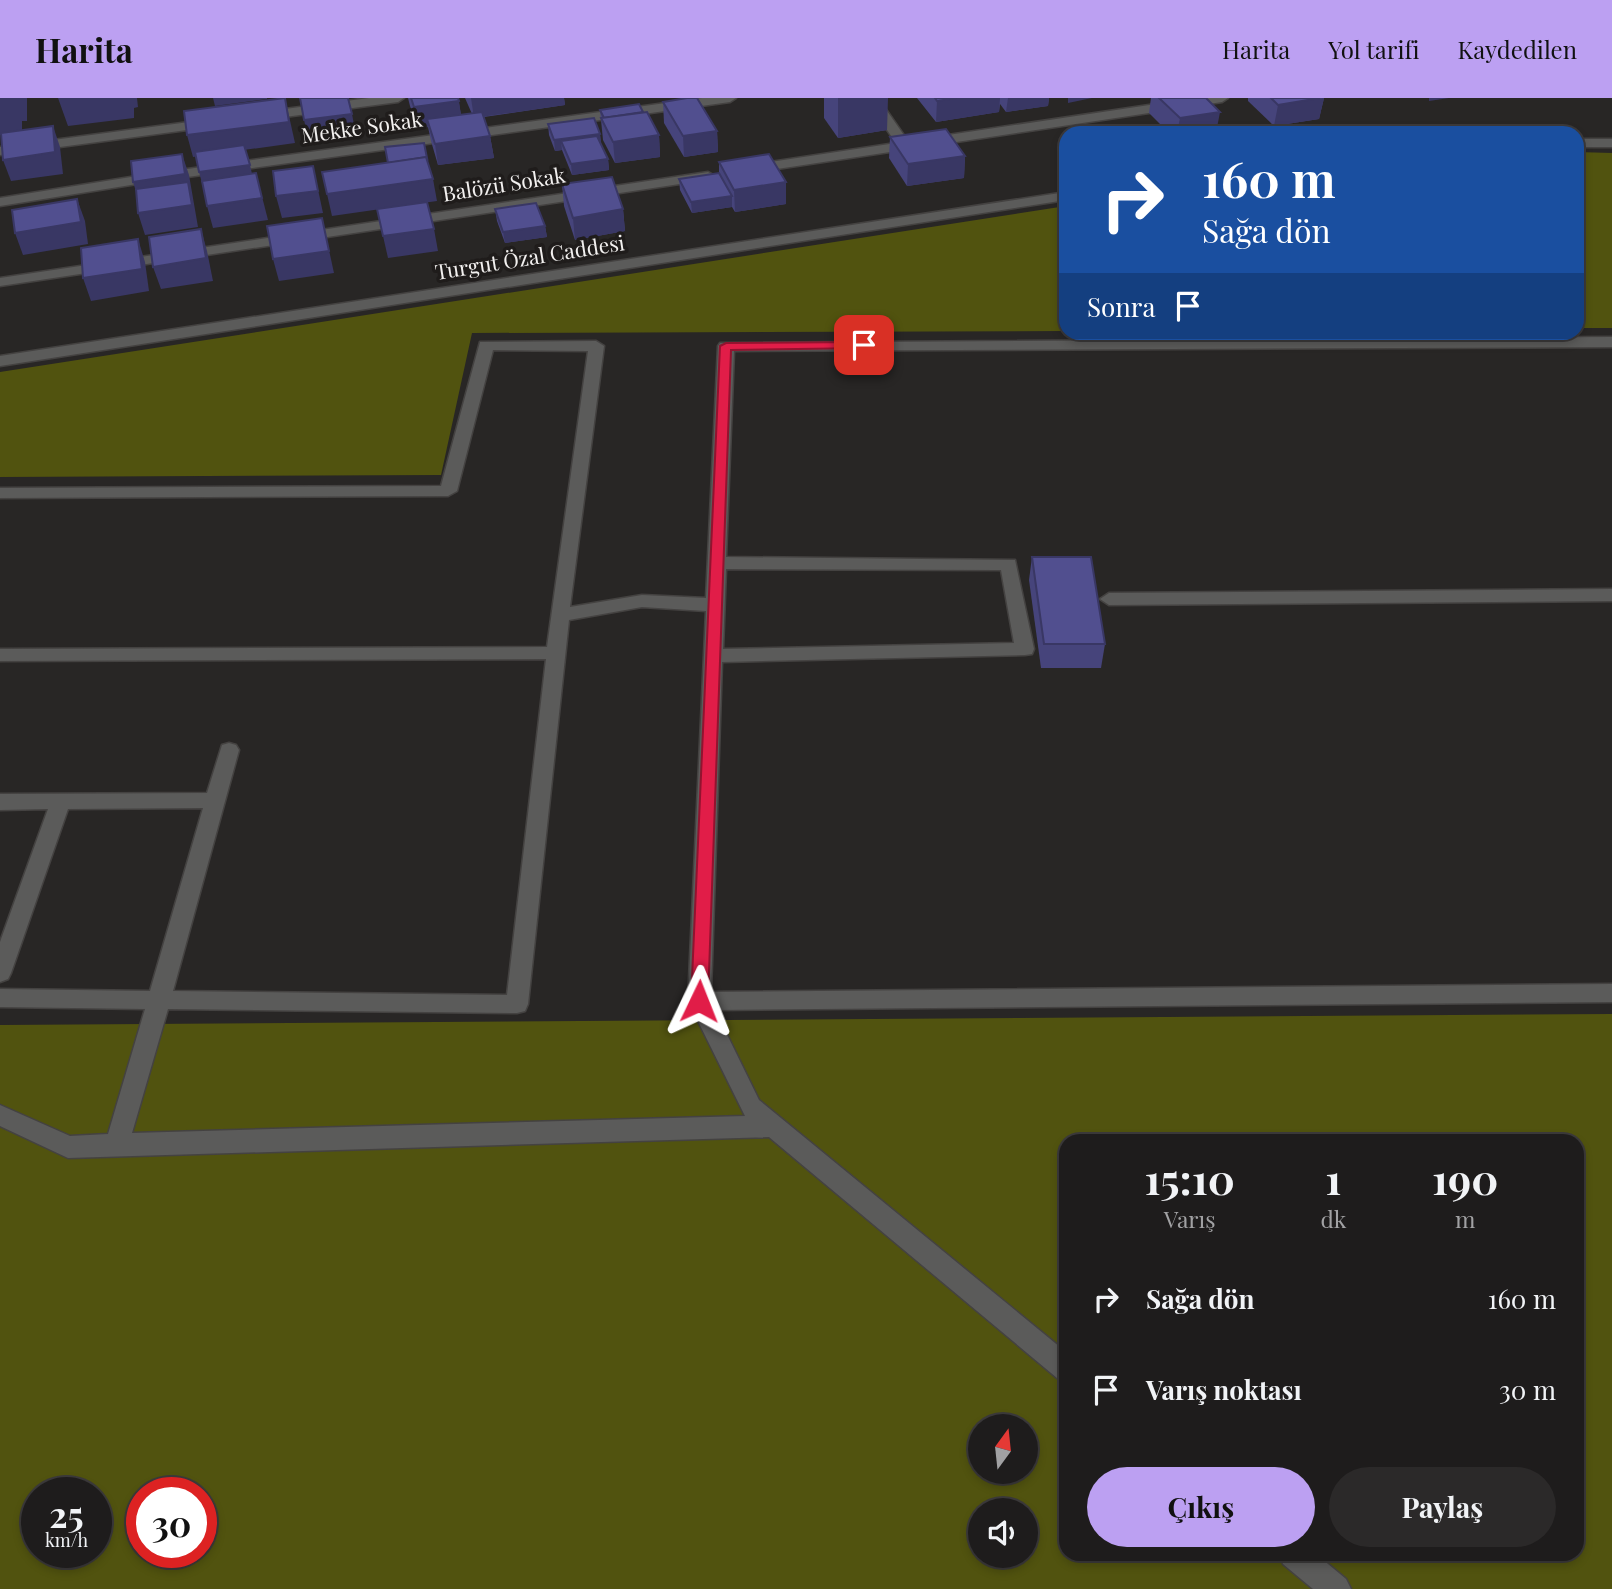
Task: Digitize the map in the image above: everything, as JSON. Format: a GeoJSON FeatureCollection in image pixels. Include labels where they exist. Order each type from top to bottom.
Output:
{"type":"FeatureCollection","features":[{"type":"Feature","properties":{"kind":"street"},"geometry":{"type":"LineString","coordinates":[[0,151],[235,120],[321,103],[398,98]]}},
{"type":"Feature","properties":{"kind":"street","name":"Mekke Sokak"},"geometry":{"type":"LineString","coordinates":[[0,202],[137,180],[730,98]]}},
{"type":"Feature","properties":{"kind":"street"},"geometry":{"type":"LineString","coordinates":[[871,98],[905,146]]}},
{"type":"Feature","properties":{"kind":"street","name":"Balözü Sokak"},"geometry":{"type":"LineString","coordinates":[[0,282],[1222,98]]}},
{"type":"Feature","properties":{"kind":"street"},"geometry":{"type":"LineString","coordinates":[[1584,143],[1612,143]]}},
{"type":"Feature","properties":{"kind":"street","name":"Turgut Özal Caddesi"},"geometry":{"type":"LineString","coordinates":[[0,361],[1059,197]]}},
{"type":"Feature","properties":{"kind":"street"},"geometry":{"type":"LineString","coordinates":[[1059,1363],[751,1107],[699,1001],[726,346],[1612,342]]}},
{"type":"Feature","properties":{"kind":"street"},"geometry":{"type":"LineString","coordinates":[[0,493],[449,491],[486,345],[596,346],[555,653],[517,1004],[0,998]]}},
{"type":"Feature","properties":{"kind":"street"},"geometry":{"type":"LineString","coordinates":[[713,656],[1025,649],[1009,564],[717,563]]}},
{"type":"Feature","properties":{"kind":"street"},"geometry":{"type":"LineString","coordinates":[[1109,599],[1612,595]]}},
{"type":"Feature","properties":{"kind":"street"},"geometry":{"type":"LineString","coordinates":[[560,615],[642,601],[716,605]]}},
{"type":"Feature","properties":{"kind":"street"},"geometry":{"type":"LineString","coordinates":[[0,655],[555,653]]}},
{"type":"Feature","properties":{"kind":"street"},"geometry":{"type":"LineString","coordinates":[[117,1144],[229,750]]}},
{"type":"Feature","properties":{"kind":"street"},"geometry":{"type":"LineString","coordinates":[[0,802],[215,800]]}},
{"type":"Feature","properties":{"kind":"street"},"geometry":{"type":"LineString","coordinates":[[0,973],[61,801]]}},
{"type":"Feature","properties":{"kind":"street"},"geometry":{"type":"LineString","coordinates":[[699,1001],[1612,993]]}},
{"type":"Feature","properties":{"kind":"street"},"geometry":{"type":"LineString","coordinates":[[0,1115],[68,1147],[774,1126]]}},
{"type":"Feature","properties":{"kind":"street"},"geometry":{"type":"LineString","coordinates":[[1302,1561],[1336,1589]]}},
{"type":"Feature","properties":{"kind":"shaded area"},"geometry":{"type":"Polygon","coordinates":[[[1584,152],[1612,153],[1612,328],[1584,328],[1584,152]]]}},
{"type":"Feature","properties":{"kind":"shaded area"},"geometry":{"type":"Polygon","coordinates":[[[1059,207],[1059,331],[472,333],[441,475],[0,477],[0,372],[1059,207]]]}},
{"type":"Feature","properties":{"kind":"shaded area"},"geometry":{"type":"Polygon","coordinates":[[[1612,1014],[1612,1589],[0,1589],[0,1025],[1612,1014]]]}},
{"type":"Feature","properties":{"kind":"building"},"geometry":{"type":"Polygon","coordinates":[[[285,98],[289,122],[187,135],[184,111],[285,98]]]}},
{"type":"Feature","properties":{"kind":"building"},"geometry":{"type":"Polygon","coordinates":[[[300,98],[348,98],[352,114],[304,120],[300,98]]]}},
{"type":"Feature","properties":{"kind":"building"},"geometry":{"type":"Polygon","coordinates":[[[411,98],[458,98],[459,101],[414,107],[411,98]]]}},
{"type":"Feature","properties":{"kind":"building"},"geometry":{"type":"Polygon","coordinates":[[[697,98],[717,131],[683,136],[663,102],[697,98]]]}},
{"type":"Feature","properties":{"kind":"building"},"geometry":{"type":"Polygon","coordinates":[[[935,98],[956,98],[937,101],[935,98]]]}},
{"type":"Feature","properties":{"kind":"building"},"geometry":{"type":"Polygon","coordinates":[[[1159,98],[1206,98],[1220,112],[1180,118],[1159,98]]]}},
{"type":"Feature","properties":{"kind":"building"},"geometry":{"type":"Polygon","coordinates":[[[1271,98],[1320,98],[1278,105],[1271,98]]]}},
{"type":"Feature","properties":{"kind":"building"},"geometry":{"type":"Polygon","coordinates":[[[639,104],[643,112],[604,118],[600,110],[639,104]]]}},
{"type":"Feature","properties":{"kind":"building"},"geometry":{"type":"Polygon","coordinates":[[[482,112],[490,136],[435,144],[427,119],[482,112]]]}},
{"type":"Feature","properties":{"kind":"building"},"geometry":{"type":"Polygon","coordinates":[[[647,112],[659,135],[613,142],[601,118],[647,112]]]}},
{"type":"Feature","properties":{"kind":"building"},"geometry":{"type":"Polygon","coordinates":[[[594,118],[600,134],[554,140],[548,124],[594,118]]]}},
{"type":"Feature","properties":{"kind":"building"},"geometry":{"type":"Polygon","coordinates":[[[53,126],[55,152],[3,160],[1,133],[53,126]]]}},
{"type":"Feature","properties":{"kind":"building"},"geometry":{"type":"Polygon","coordinates":[[[946,129],[965,156],[908,164],[890,137],[946,129]]]}},
{"type":"Feature","properties":{"kind":"building"},"geometry":{"type":"Polygon","coordinates":[[[597,136],[608,159],[571,164],[561,141],[597,136]]]}},
{"type":"Feature","properties":{"kind":"building"},"geometry":{"type":"Polygon","coordinates":[[[424,143],[427,158],[388,163],[385,147],[424,143]]]}},
{"type":"Feature","properties":{"kind":"building"},"geometry":{"type":"Polygon","coordinates":[[[244,145],[250,165],[199,172],[195,152],[244,145]]]}},
{"type":"Feature","properties":{"kind":"building"},"geometry":{"type":"Polygon","coordinates":[[[182,154],[185,174],[133,182],[131,161],[182,154]]]}},
{"type":"Feature","properties":{"kind":"building"},"geometry":{"type":"Polygon","coordinates":[[[769,154],[786,182],[734,190],[719,162],[769,154]]]}},
{"type":"Feature","properties":{"kind":"building"},"geometry":{"type":"Polygon","coordinates":[[[426,157],[433,179],[327,194],[322,172],[426,157]]]}},
{"type":"Feature","properties":{"kind":"building"},"geometry":{"type":"Polygon","coordinates":[[[313,166],[318,191],[276,196],[273,171],[313,166]]]}},
{"type":"Feature","properties":{"kind":"building"},"geometry":{"type":"Polygon","coordinates":[[[256,173],[262,198],[207,206],[202,181],[256,173]]]}},
{"type":"Feature","properties":{"kind":"building"},"geometry":{"type":"Polygon","coordinates":[[[719,173],[732,196],[691,202],[679,179],[719,173]]]}},
{"type":"Feature","properties":{"kind":"building"},"geometry":{"type":"Polygon","coordinates":[[[612,177],[623,209],[573,218],[562,184],[612,177]]]}},
{"type":"Feature","properties":{"kind":"building"},"geometry":{"type":"Polygon","coordinates":[[[188,182],[192,205],[138,213],[136,189],[188,182]]]}},
{"type":"Feature","properties":{"kind":"building"},"geometry":{"type":"Polygon","coordinates":[[[77,199],[81,222],[15,233],[12,210],[77,199]]]}},
{"type":"Feature","properties":{"kind":"building"},"geometry":{"type":"Polygon","coordinates":[[[427,202],[434,229],[383,236],[377,209],[427,202]]]}},
{"type":"Feature","properties":{"kind":"building"},"geometry":{"type":"Polygon","coordinates":[[[536,203],[545,226],[503,232],[495,209],[536,203]]]}},
{"type":"Feature","properties":{"kind":"building"},"geometry":{"type":"Polygon","coordinates":[[[322,218],[329,251],[273,259],[267,226],[322,218]]]}},
{"type":"Feature","properties":{"kind":"building"},"geometry":{"type":"Polygon","coordinates":[[[201,229],[206,258],[153,267],[149,237],[201,229]]]}},
{"type":"Feature","properties":{"kind":"building"},"geometry":{"type":"Polygon","coordinates":[[[138,239],[142,269],[83,278],[81,248],[138,239]]]}},
{"type":"Feature","properties":{"kind":"building"},"geometry":{"type":"Polygon","coordinates":[[[1032,557],[1091,557],[1105,644],[1044,644],[1032,557]]]}},
{"type":"Feature","properties":{"kind":"route"},"geometry":{"type":"LineString","coordinates":[[699,1001],[726,346],[864,345]]}}]}
